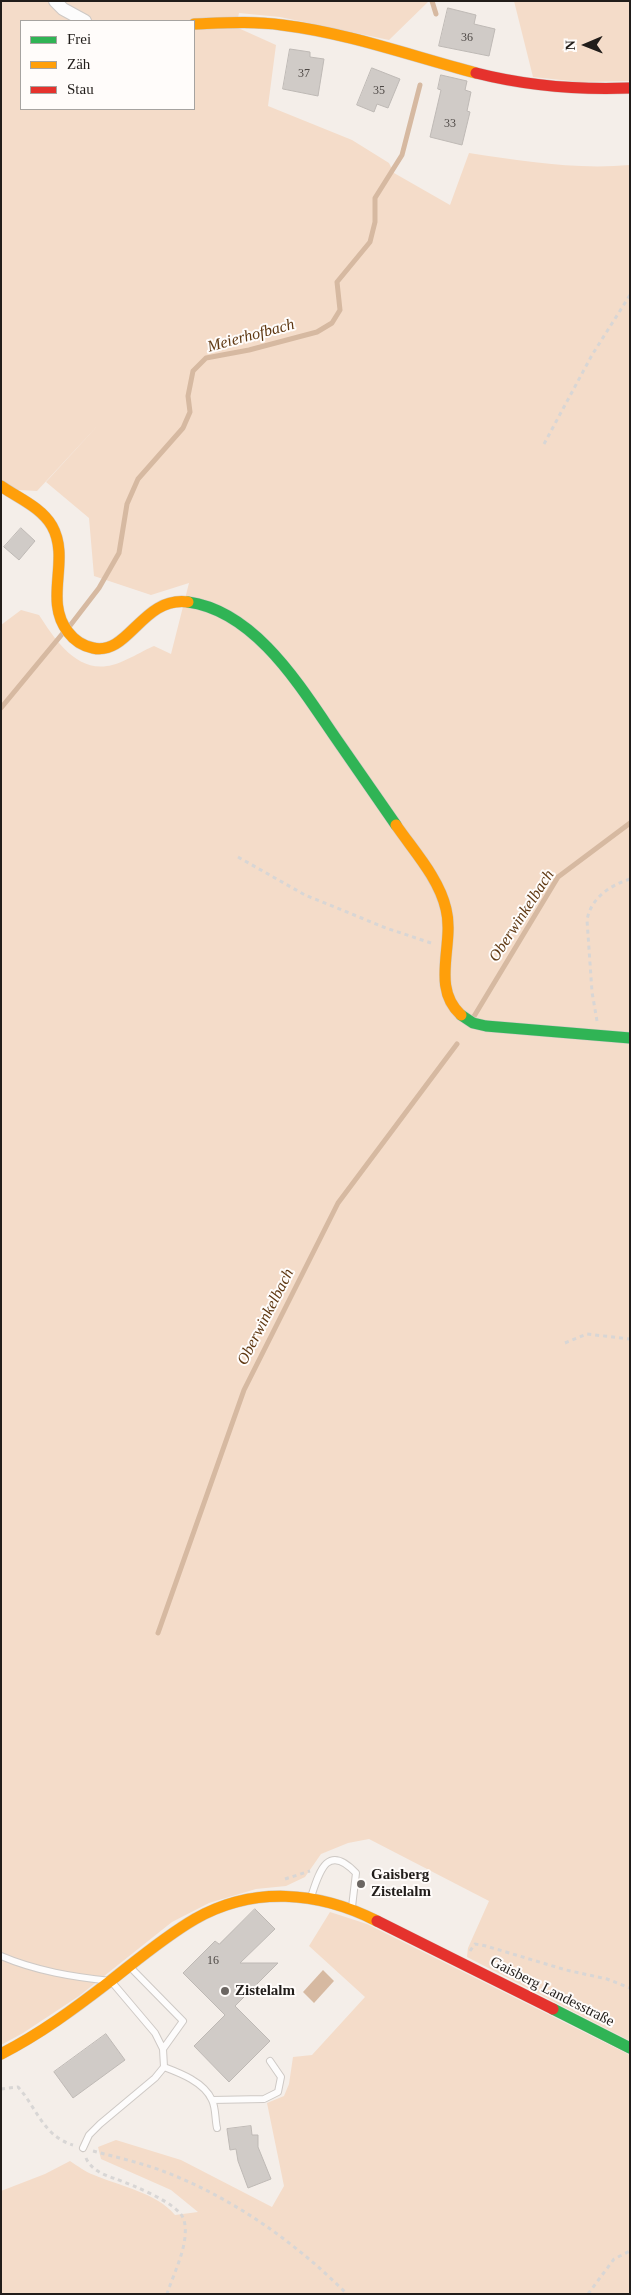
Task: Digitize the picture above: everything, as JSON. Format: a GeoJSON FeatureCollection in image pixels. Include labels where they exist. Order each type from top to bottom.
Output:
{"type":"FeatureCollection","features":[{"type":"Feature","properties":{"kind":"street"},"geometry":{"type":"LineString","coordinates":[[55,1],[63,9],[84,20]]}},
{"type":"Feature","properties":{"kind":"street"},"geometry":{"type":"LineString","coordinates":[[195,24],[284,25],[322,32],[450,67],[534,85],[568,89],[630,88]]}},
{"type":"Feature","properties":{"kind":"street"},"geometry":{"type":"LineString","coordinates":[[1,486],[41,513],[52,527],[59,551],[55,608],[58,618],[71,636],[89,647],[112,645],[126,638],[153,610],[162,604],[184,601],[208,607],[224,616],[253,635],[278,658],[305,691],[393,824],[435,882],[448,913],[444,984],[447,996],[458,1014],[466,1020],[486,1026],[630,1038]]}},
{"type":"Feature","properties":{"kind":"street","name":"Gaisberg Landesstraße"},"geometry":{"type":"LineString","coordinates":[[111,1981],[173,1933],[210,1911],[243,1900],[280,1896],[311,1897],[352,1908],[630,2048]]}},
{"type":"Feature","properties":{"kind":"street"},"geometry":{"type":"LineString","coordinates":[[1,2054],[44,2030],[111,1981]]}},
{"type":"Feature","properties":{"kind":"lane"},"geometry":{"type":"LineString","coordinates":[[311,1897],[321,1868],[328,1862],[337,1860],[349,1865],[356,1874],[352,1908]]}},
{"type":"Feature","properties":{"kind":"lane"},"geometry":{"type":"LineString","coordinates":[[1,1956],[41,1970],[111,1981],[155,2033],[163,2049],[164,2067],[155,2078],[100,2124],[89,2135],[83,2148]]}},
{"type":"Feature","properties":{"kind":"lane"},"geometry":{"type":"LineString","coordinates":[[129,1966],[183,2021],[163,2049]]}},
{"type":"Feature","properties":{"kind":"lane"},"geometry":{"type":"LineString","coordinates":[[212,2100],[264,2099],[278,2092],[281,2077],[270,2061]]}},
{"type":"Feature","properties":{"kind":"lane"},"geometry":{"type":"LineString","coordinates":[[164,2067],[185,2075],[202,2088],[212,2100],[217,2128]]}},
{"type":"Feature","properties":{"kind":"path"},"geometry":{"type":"LineString","coordinates":[[544,444],[592,355],[630,295]]}},
{"type":"Feature","properties":{"kind":"path"},"geometry":{"type":"LineString","coordinates":[[238,858],[305,895],[386,928],[447,948]]}},
{"type":"Feature","properties":{"kind":"path"},"geometry":{"type":"LineString","coordinates":[[600,1036],[592,992],[587,920],[589,909],[595,900],[609,889],[630,879]]}},
{"type":"Feature","properties":{"kind":"path"},"geometry":{"type":"LineString","coordinates":[[565,1343],[587,1334],[630,1340]]}},
{"type":"Feature","properties":{"kind":"path"},"geometry":{"type":"LineString","coordinates":[[461,1963],[475,1944],[566,1970],[607,1979],[630,1988]]}},
{"type":"Feature","properties":{"kind":"path"},"geometry":{"type":"LineString","coordinates":[[1,2089],[18,2087],[25,2095],[39,2120],[53,2135],[67,2143],[158,2169],[211,2192],[281,2238],[327,2274],[347,2294]]}},
{"type":"Feature","properties":{"kind":"path"},"geometry":{"type":"LineString","coordinates":[[83,2148],[87,2161],[100,2173],[139,2187],[174,2207],[184,2218],[183,2246],[167,2294]]}},
{"type":"Feature","properties":{"kind":"path"},"geometry":{"type":"LineString","coordinates":[[588,2294],[614,2259],[630,2251]]}},
{"type":"Feature","properties":{"kind":"shaded area"},"geometry":{"type":"Polygon","coordinates":[[[1,1],[429,1],[389,40],[280,17],[239,13],[236,27],[276,45],[268,106],[352,140],[389,163],[394,173],[450,205],[469,153],[569,166],[630,165],[630,2041],[467,1957],[468,1948],[489,1901],[369,1839],[348,1843],[321,1854],[305,1877],[286,1886],[256,1889],[209,1903],[172,1922],[79,1996],[23,2033],[1,2045],[1,625],[21,610],[39,615],[51,633],[67,651],[75,658],[96,666],[118,663],[154,646],[171,654],[189,583],[151,595],[94,576],[89,518],[46,482],[100,423],[37,491],[1,489],[1,1]]]}},
{"type":"Feature","properties":{"kind":"shaded area"},"geometry":{"type":"Polygon","coordinates":[[[514,1],[630,1],[630,81],[580,82],[533,77],[514,1]]]}},
{"type":"Feature","properties":{"kind":"shaded area"},"geometry":{"type":"Polygon","coordinates":[[[330,1912],[367,1924],[630,2055],[630,2294],[1,2294],[1,2191],[45,2174],[70,2161],[91,2174],[138,2191],[158,2201],[175,2215],[198,2212],[171,2190],[101,2159],[98,2147],[116,2140],[181,2160],[272,2207],[284,2186],[267,2103],[284,2096],[289,2084],[293,2057],[312,2055],[365,1997],[309,1946],[330,1912]]]}},
{"type":"Feature","properties":{"kind":"shaded area"},"geometry":{"type":"Polygon","coordinates":[[[323,1970],[334,1981],[314,2003],[303,1992],[323,1970]]]}},
{"type":"Feature","properties":{"kind":"building"},"geometry":{"type":"Polygon","coordinates":[[[448,8],[476,15],[474,24],[495,29],[489,56],[439,46],[448,8]]]}},
{"type":"Feature","properties":{"kind":"building"},"geometry":{"type":"Polygon","coordinates":[[[290,49],[310,52],[310,57],[324,59],[318,96],[283,89],[290,49]]]}},
{"type":"Feature","properties":{"kind":"building"},"geometry":{"type":"Polygon","coordinates":[[[372,68],[400,79],[388,108],[377,104],[374,112],[357,105],[372,68]]]}},
{"type":"Feature","properties":{"kind":"building"},"geometry":{"type":"Polygon","coordinates":[[[441,75],[467,81],[465,90],[471,92],[467,111],[470,112],[462,145],[430,137],[441,90],[438,89],[441,75]]]}},
{"type":"Feature","properties":{"kind":"building"},"geometry":{"type":"Polygon","coordinates":[[[21,528],[35,541],[19,560],[4,547],[21,528]]]}},
{"type":"Feature","properties":{"kind":"building","name":"Zistelalm"},"geometry":{"type":"Polygon","coordinates":[[[255,1909],[275,1929],[240,1963],[278,1963],[235,2006],[270,2041],[229,2082],[194,2046],[225,2015],[183,1973],[215,1941],[219,1944],[255,1909]]]}},
{"type":"Feature","properties":{"kind":"building"},"geometry":{"type":"Polygon","coordinates":[[[106,2034],[125,2060],[73,2098],[54,2072],[106,2034]]]}},
{"type":"Feature","properties":{"kind":"building"},"geometry":{"type":"Polygon","coordinates":[[[251,2126],[252,2135],[258,2135],[258,2147],[271,2179],[248,2188],[238,2161],[236,2149],[230,2150],[227,2129],[251,2126]]]}},
{"type":"Feature","properties":{"kind":"waterway","name":"Meierhofbach"},"geometry":{"type":"LineString","coordinates":[[432,1],[436,14]]}},
{"type":"Feature","properties":{"kind":"waterway","name":"Meierhofbach"},"geometry":{"type":"LineString","coordinates":[[69,627],[99,588],[119,553],[127,504],[138,479],[183,428],[190,412],[188,396],[193,371],[206,358],[249,350],[317,332],[332,323],[340,310],[337,282],[370,242],[375,222],[375,198],[402,155],[420,85]]}},
{"type":"Feature","properties":{"kind":"waterway","name":"Meierhofbach"},"geometry":{"type":"LineString","coordinates":[[1,708],[63,633]]}},
{"type":"Feature","properties":{"kind":"waterway","name":"Oberwinkelbach"},"geometry":{"type":"LineString","coordinates":[[473,1018],[558,877],[630,823]]}},
{"type":"Feature","properties":{"kind":"waterway","name":"Oberwinkelbach"},"geometry":{"type":"LineString","coordinates":[[158,1633],[244,1390],[338,1203],[457,1044]]}},
{"type":"Feature","properties":{"kind":"traffic: fast"},"geometry":{"type":"LineString","coordinates":[[188,602],[212,608],[234,620],[255,635],[274,654],[307,696],[396,825]]}},
{"type":"Feature","properties":{"kind":"traffic: fast"},"geometry":{"type":"LineString","coordinates":[[461,1015],[473,1023],[486,1026],[630,1038]]}},
{"type":"Feature","properties":{"kind":"traffic: fast"},"geometry":{"type":"LineString","coordinates":[[553,2009],[630,2048]]}},
{"type":"Feature","properties":{"kind":"traffic: slow"},"geometry":{"type":"LineString","coordinates":[[195,24],[260,23],[331,33],[476,73]]}},
{"type":"Feature","properties":{"kind":"traffic: slow"},"geometry":{"type":"LineString","coordinates":[[1,486],[36,508],[52,526],[59,552],[57,593],[61,620],[68,632],[79,642],[93,648],[106,648],[117,643],[147,616],[159,608],[172,603],[188,602]]}},
{"type":"Feature","properties":{"kind":"traffic: slow"},"geometry":{"type":"LineString","coordinates":[[396,825],[432,875],[443,898],[448,922],[445,965],[447,992],[452,1004],[461,1015]]}},
{"type":"Feature","properties":{"kind":"traffic: slow"},"geometry":{"type":"LineString","coordinates":[[1,2054],[43,2030],[70,2011],[172,1933],[217,1908],[240,1901],[286,1896],[332,1903],[377,1921]]}},
{"type":"Feature","properties":{"kind":"traffic: jam"},"geometry":{"type":"LineString","coordinates":[[476,73],[552,86],[630,88]]}},
{"type":"Feature","properties":{"kind":"traffic: jam"},"geometry":{"type":"LineString","coordinates":[[377,1921],[553,2009]]}},
{"type":"Feature","properties":{"kind":"place","name":"Gaisberg Zistelalm"},"geometry":{"type":"Point","coordinates":[361,1884]}},
{"type":"Feature","properties":{"kind":"place","name":"Zistelalm"},"geometry":{"type":"Point","coordinates":[225,1991]}}]}
